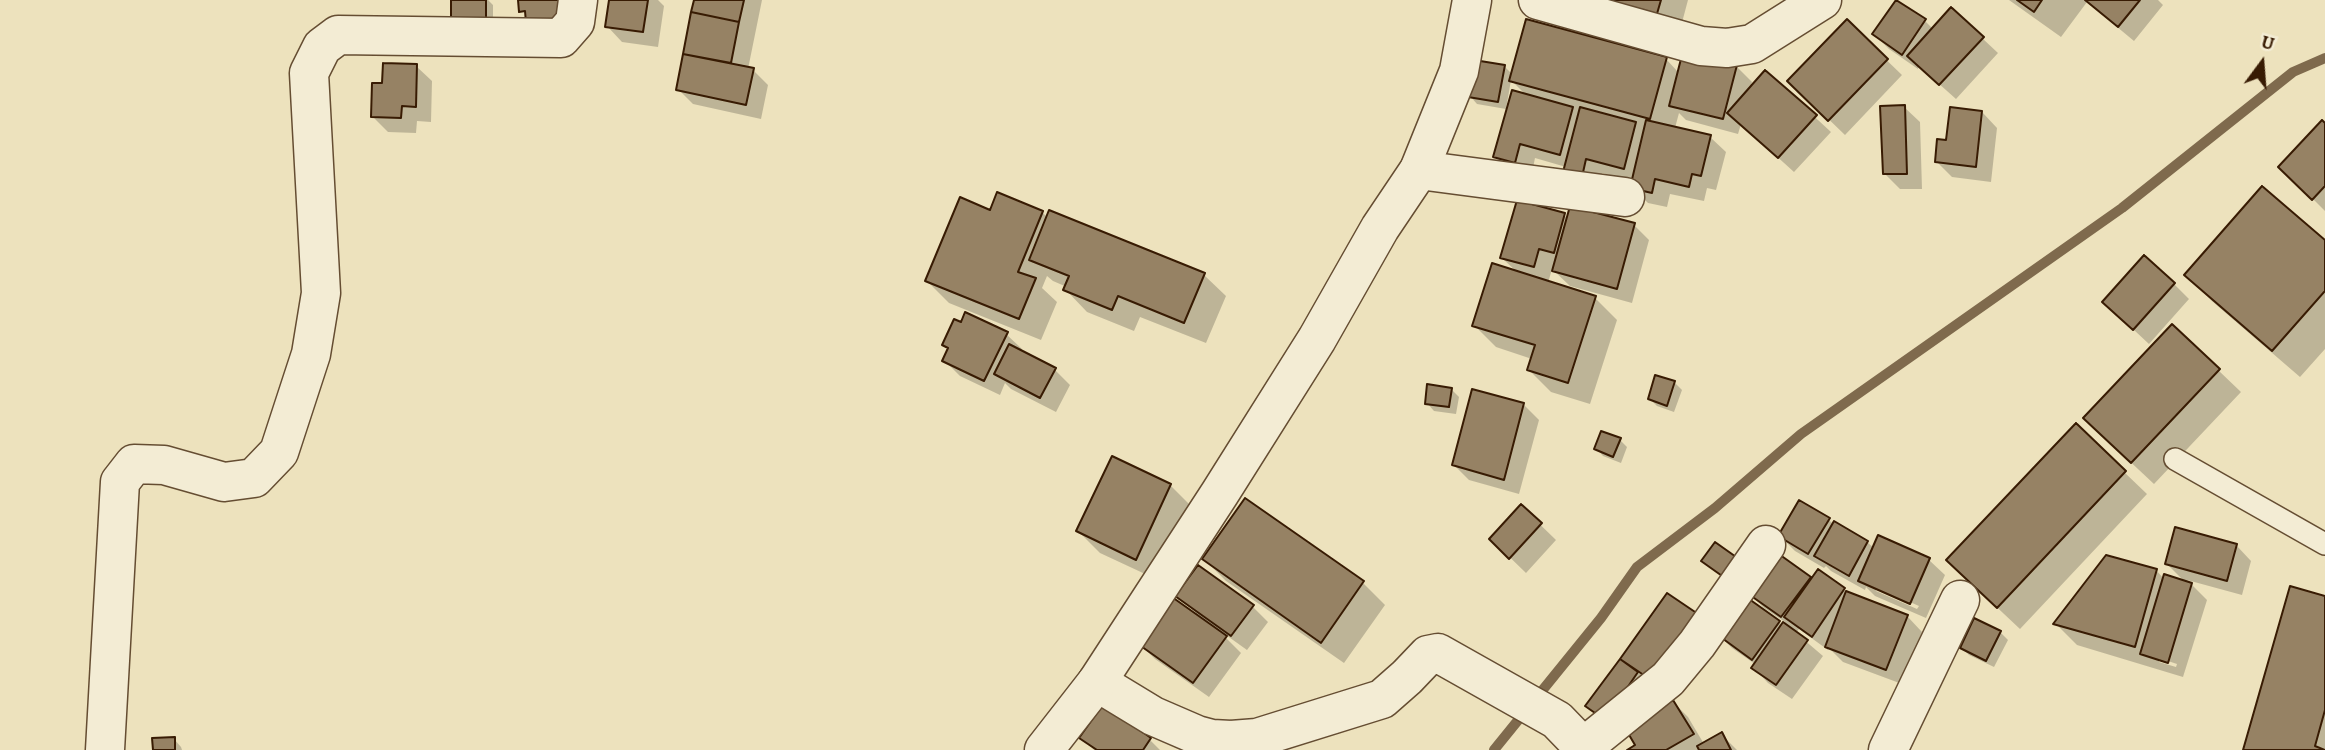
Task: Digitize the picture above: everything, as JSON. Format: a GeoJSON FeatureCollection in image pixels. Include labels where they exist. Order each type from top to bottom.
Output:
{"type":"FeatureCollection","features":[{"type":"Feature","properties":{"kind":"street"},"geometry":{"type":"LineString","coordinates":[[105,750],[120,482],[134,464],[164,465],[224,482],[254,478],[279,452],[311,354],[321,293],[309,73],[322,47],[338,35],[561,37],[575,22],[578,0]]}},
{"type":"Feature","properties":{"kind":"street"},"geometry":{"type":"LineString","coordinates":[[1044,750],[1097,682],[1228,481],[1317,339],[1380,228],[1419,170],[1459,71],[1472,0]]}},
{"type":"Feature","properties":{"kind":"street"},"geometry":{"type":"LineString","coordinates":[[1538,0],[1701,46],[1727,48],[1752,44],[1822,0]]}},
{"type":"Feature","properties":{"kind":"street"},"geometry":{"type":"LineString","coordinates":[[1419,170],[1625,197]]}},
{"type":"Feature","properties":{"kind":"street"},"geometry":{"type":"LineString","coordinates":[[1097,682],[1153,716],[1197,734],[1212,739],[1258,738],[1382,699],[1433,652],[1557,720],[1583,749],[1668,679],[1697,644],[1766,545]]}},
{"type":"Feature","properties":{"kind":"street"},"geometry":{"type":"LineString","coordinates":[[1888,750],[1960,600]]}},
{"type":"Feature","properties":{"kind":"lane"},"geometry":{"type":"LineString","coordinates":[[2175,459],[2325,544]]}},
{"type":"Feature","properties":{"kind":"building"},"geometry":{"type":"Polygon","coordinates":[[[451,0],[486,0],[486,18],[451,18],[451,0]]]}},
{"type":"Feature","properties":{"kind":"building"},"geometry":{"type":"Polygon","coordinates":[[[518,0],[561,0],[564,32],[527,35],[525,11],[519,12],[518,0]]]}},
{"type":"Feature","properties":{"kind":"building"},"geometry":{"type":"Polygon","coordinates":[[[609,0],[648,0],[643,32],[605,27],[609,0]]]}},
{"type":"Feature","properties":{"kind":"building"},"geometry":{"type":"Polygon","coordinates":[[[694,0],[744,0],[739,22],[691,12],[694,0]]]}},
{"type":"Feature","properties":{"kind":"building"},"geometry":{"type":"Polygon","coordinates":[[[1566,0],[1661,0],[1654,24],[1566,0]]]}},
{"type":"Feature","properties":{"kind":"building"},"geometry":{"type":"Polygon","coordinates":[[[1896,0],[1926,19],[1902,55],[1872,34],[1896,0]]]}},
{"type":"Feature","properties":{"kind":"building"},"geometry":{"type":"Polygon","coordinates":[[[2017,0],[2042,0],[2034,12],[2017,0]]]}},
{"type":"Feature","properties":{"kind":"building"},"geometry":{"type":"Polygon","coordinates":[[[2085,0],[2140,0],[2118,27],[2085,0]]]}},
{"type":"Feature","properties":{"kind":"building"},"geometry":{"type":"Polygon","coordinates":[[[1951,7],[1984,37],[1939,85],[1907,56],[1951,7]]]}},
{"type":"Feature","properties":{"kind":"building"},"geometry":{"type":"Polygon","coordinates":[[[691,12],[739,22],[731,63],[683,54],[691,12]]]}},
{"type":"Feature","properties":{"kind":"building"},"geometry":{"type":"Polygon","coordinates":[[[1526,19],[1667,57],[1650,119],[1509,81],[1526,19]]]}},
{"type":"Feature","properties":{"kind":"building"},"geometry":{"type":"Polygon","coordinates":[[[1847,19],[1888,59],[1828,121],[1787,81],[1847,19]]]}},
{"type":"Feature","properties":{"kind":"building"},"geometry":{"type":"Polygon","coordinates":[[[1683,51],[1737,65],[1723,119],[1669,106],[1683,51]]]}},
{"type":"Feature","properties":{"kind":"building"},"geometry":{"type":"Polygon","coordinates":[[[683,54],[754,68],[746,105],[676,90],[683,54]]]}},
{"type":"Feature","properties":{"kind":"building"},"geometry":{"type":"Polygon","coordinates":[[[1474,60],[1505,65],[1498,102],[1468,97],[1474,60]]]}},
{"type":"Feature","properties":{"kind":"building"},"geometry":{"type":"Polygon","coordinates":[[[383,63],[417,64],[416,107],[402,106],[401,118],[371,117],[372,83],[382,83],[383,63]]]}},
{"type":"Feature","properties":{"kind":"building"},"geometry":{"type":"Polygon","coordinates":[[[1765,70],[1817,115],[1778,158],[1727,113],[1765,70]]]}},
{"type":"Feature","properties":{"kind":"building"},"geometry":{"type":"Polygon","coordinates":[[[1512,90],[1573,107],[1560,155],[1520,144],[1515,163],[1493,157],[1512,90]]]}},
{"type":"Feature","properties":{"kind":"building"},"geometry":{"type":"Polygon","coordinates":[[[1905,105],[1907,174],[1883,174],[1880,106],[1905,105]]]}},
{"type":"Feature","properties":{"kind":"building"},"geometry":{"type":"Polygon","coordinates":[[[1580,107],[1636,122],[1624,169],[1586,159],[1582,177],[1563,172],[1580,107]]]}},
{"type":"Feature","properties":{"kind":"building"},"geometry":{"type":"Polygon","coordinates":[[[1950,107],[1982,111],[1976,167],[1935,162],[1937,139],[1946,140],[1950,107]]]}},
{"type":"Feature","properties":{"kind":"building"},"geometry":{"type":"Polygon","coordinates":[[[1646,120],[1711,135],[1701,176],[1692,174],[1689,187],[1655,179],[1652,193],[1630,188],[1646,120]]]}},
{"type":"Feature","properties":{"kind":"building"},"geometry":{"type":"Polygon","coordinates":[[[2322,120],[2325,123],[2325,186],[2312,200],[2278,167],[2322,120]]]}},
{"type":"Feature","properties":{"kind":"building"},"geometry":{"type":"Polygon","coordinates":[[[2262,186],[2325,240],[2325,291],[2272,351],[2184,275],[2262,186]]]}},
{"type":"Feature","properties":{"kind":"building"},"geometry":{"type":"Polygon","coordinates":[[[997,192],[1043,211],[1018,272],[1036,278],[1019,319],[925,281],[960,197],[990,210],[997,192]]]}},
{"type":"Feature","properties":{"kind":"building"},"geometry":{"type":"Polygon","coordinates":[[[1517,200],[1565,213],[1554,253],[1539,249],[1534,267],[1500,258],[1517,200]]]}},
{"type":"Feature","properties":{"kind":"building"},"geometry":{"type":"Polygon","coordinates":[[[1570,206],[1635,223],[1617,289],[1552,271],[1570,206]]]}},
{"type":"Feature","properties":{"kind":"building"},"geometry":{"type":"Polygon","coordinates":[[[1049,210],[1205,273],[1184,323],[1118,296],[1112,310],[1063,290],[1069,276],[1029,260],[1049,210]]]}},
{"type":"Feature","properties":{"kind":"building"},"geometry":{"type":"Polygon","coordinates":[[[2144,255],[2175,283],[2133,330],[2102,302],[2144,255]]]}},
{"type":"Feature","properties":{"kind":"building"},"geometry":{"type":"Polygon","coordinates":[[[1492,263],[1596,296],[1568,383],[1527,370],[1535,345],[1472,326],[1492,263]]]}},
{"type":"Feature","properties":{"kind":"building"},"geometry":{"type":"Polygon","coordinates":[[[965,312],[1008,332],[984,381],[942,361],[948,348],[942,345],[954,319],[961,322],[965,312]]]}},
{"type":"Feature","properties":{"kind":"building"},"geometry":{"type":"Polygon","coordinates":[[[2172,324],[2220,369],[2131,463],[2083,418],[2172,324]]]}},
{"type":"Feature","properties":{"kind":"building"},"geometry":{"type":"Polygon","coordinates":[[[1009,344],[1056,368],[1040,398],[994,374],[1009,344]]]}},
{"type":"Feature","properties":{"kind":"building"},"geometry":{"type":"Polygon","coordinates":[[[1655,375],[1675,381],[1667,406],[1648,399],[1655,375]]]}},
{"type":"Feature","properties":{"kind":"building"},"geometry":{"type":"Polygon","coordinates":[[[1427,384],[1452,388],[1449,407],[1425,404],[1427,384]]]}},
{"type":"Feature","properties":{"kind":"building"},"geometry":{"type":"Polygon","coordinates":[[[1472,389],[1524,403],[1504,480],[1452,465],[1472,389]]]}},
{"type":"Feature","properties":{"kind":"building"},"geometry":{"type":"Polygon","coordinates":[[[2076,423],[2126,471],[1997,608],[1946,560],[2076,423]]]}},
{"type":"Feature","properties":{"kind":"building"},"geometry":{"type":"Polygon","coordinates":[[[1601,431],[1621,438],[1613,457],[1594,449],[1601,431]]]}},
{"type":"Feature","properties":{"kind":"building"},"geometry":{"type":"Polygon","coordinates":[[[1112,456],[1171,484],[1136,560],[1076,531],[1112,456]]]}},
{"type":"Feature","properties":{"kind":"building"},"geometry":{"type":"Polygon","coordinates":[[[1245,498],[1364,581],[1321,643],[1202,559],[1245,498]]]}},
{"type":"Feature","properties":{"kind":"building"},"geometry":{"type":"Polygon","coordinates":[[[1799,500],[1830,518],[1808,554],[1778,536],[1799,500]]]}},
{"type":"Feature","properties":{"kind":"building"},"geometry":{"type":"Polygon","coordinates":[[[1521,504],[1542,523],[1509,559],[1489,539],[1521,504]]]}},
{"type":"Feature","properties":{"kind":"building"},"geometry":{"type":"Polygon","coordinates":[[[1834,521],[1868,541],[1849,576],[1814,556],[1834,521]]]}},
{"type":"Feature","properties":{"kind":"building"},"geometry":{"type":"Polygon","coordinates":[[[2175,527],[2237,544],[2227,581],[2165,564],[2175,527]]]}},
{"type":"Feature","properties":{"kind":"building"},"geometry":{"type":"Polygon","coordinates":[[[1878,535],[1930,558],[1910,604],[1858,581],[1878,535]]]}},
{"type":"Feature","properties":{"kind":"building"},"geometry":{"type":"Polygon","coordinates":[[[1715,542],[1746,564],[1732,583],[1701,561],[1715,542]]]}},
{"type":"Feature","properties":{"kind":"building"},"geometry":{"type":"Polygon","coordinates":[[[1776,552],[1811,577],[1781,617],[1747,593],[1776,552]]]}},
{"type":"Feature","properties":{"kind":"building"},"geometry":{"type":"Polygon","coordinates":[[[2106,555],[2157,569],[2135,647],[2053,624],[2106,555]]]}},
{"type":"Feature","properties":{"kind":"building"},"geometry":{"type":"Polygon","coordinates":[[[1198,565],[1254,605],[1231,636],[1175,596],[1198,565]]]}},
{"type":"Feature","properties":{"kind":"building"},"geometry":{"type":"Polygon","coordinates":[[[1818,569],[1845,588],[1812,637],[1784,617],[1818,569]]]}},
{"type":"Feature","properties":{"kind":"building"},"geometry":{"type":"Polygon","coordinates":[[[2164,574],[2192,583],[2168,663],[2140,654],[2164,574]]]}},
{"type":"Feature","properties":{"kind":"building"},"geometry":{"type":"Polygon","coordinates":[[[2290,586],[2325,596],[2325,710],[2315,746],[2325,750],[2243,750],[2290,586]]]}},
{"type":"Feature","properties":{"kind":"building"},"geometry":{"type":"Polygon","coordinates":[[[1846,591],[1908,615],[1886,670],[1825,647],[1846,591]]]}},
{"type":"Feature","properties":{"kind":"building"},"geometry":{"type":"Polygon","coordinates":[[[1667,593],[1701,616],[1654,682],[1620,659],[1667,593]]]}},
{"type":"Feature","properties":{"kind":"building"},"geometry":{"type":"Polygon","coordinates":[[[1742,594],[1780,621],[1752,660],[1715,633],[1742,594]]]}},
{"type":"Feature","properties":{"kind":"building"},"geometry":{"type":"Polygon","coordinates":[[[1172,597],[1227,636],[1193,683],[1138,644],[1172,597]]]}},
{"type":"Feature","properties":{"kind":"building"},"geometry":{"type":"Polygon","coordinates":[[[1974,618],[2001,631],[1986,661],[1960,648],[1974,618]]]}},
{"type":"Feature","properties":{"kind":"building"},"geometry":{"type":"Polygon","coordinates":[[[1783,622],[1808,640],[1776,685],[1751,668],[1783,622]]]}},
{"type":"Feature","properties":{"kind":"building"},"geometry":{"type":"Polygon","coordinates":[[[1620,659],[1638,672],[1605,720],[1585,706],[1620,659]]]}},
{"type":"Feature","properties":{"kind":"building"},"geometry":{"type":"Polygon","coordinates":[[[1673,700],[1694,734],[1666,750],[1627,750],[1635,745],[1625,728],[1673,700]]]}},
{"type":"Feature","properties":{"kind":"building"},"geometry":{"type":"Polygon","coordinates":[[[1103,704],[1151,738],[1143,750],[1097,750],[1079,738],[1103,704]]]}},
{"type":"Feature","properties":{"kind":"building"},"geometry":{"type":"Polygon","coordinates":[[[1722,732],[1731,750],[1699,750],[1697,746],[1722,732]]]}},
{"type":"Feature","properties":{"kind":"building"},"geometry":{"type":"Polygon","coordinates":[[[175,737],[175,750],[153,750],[152,738],[175,737]]]}},
{"type":"Feature","properties":{"kind":"waterway"},"geometry":{"type":"LineString","coordinates":[[1494,750],[1601,618],[1637,567],[1715,508],[1801,434],[2122,208],[2293,72],[2325,58]]}}]}
